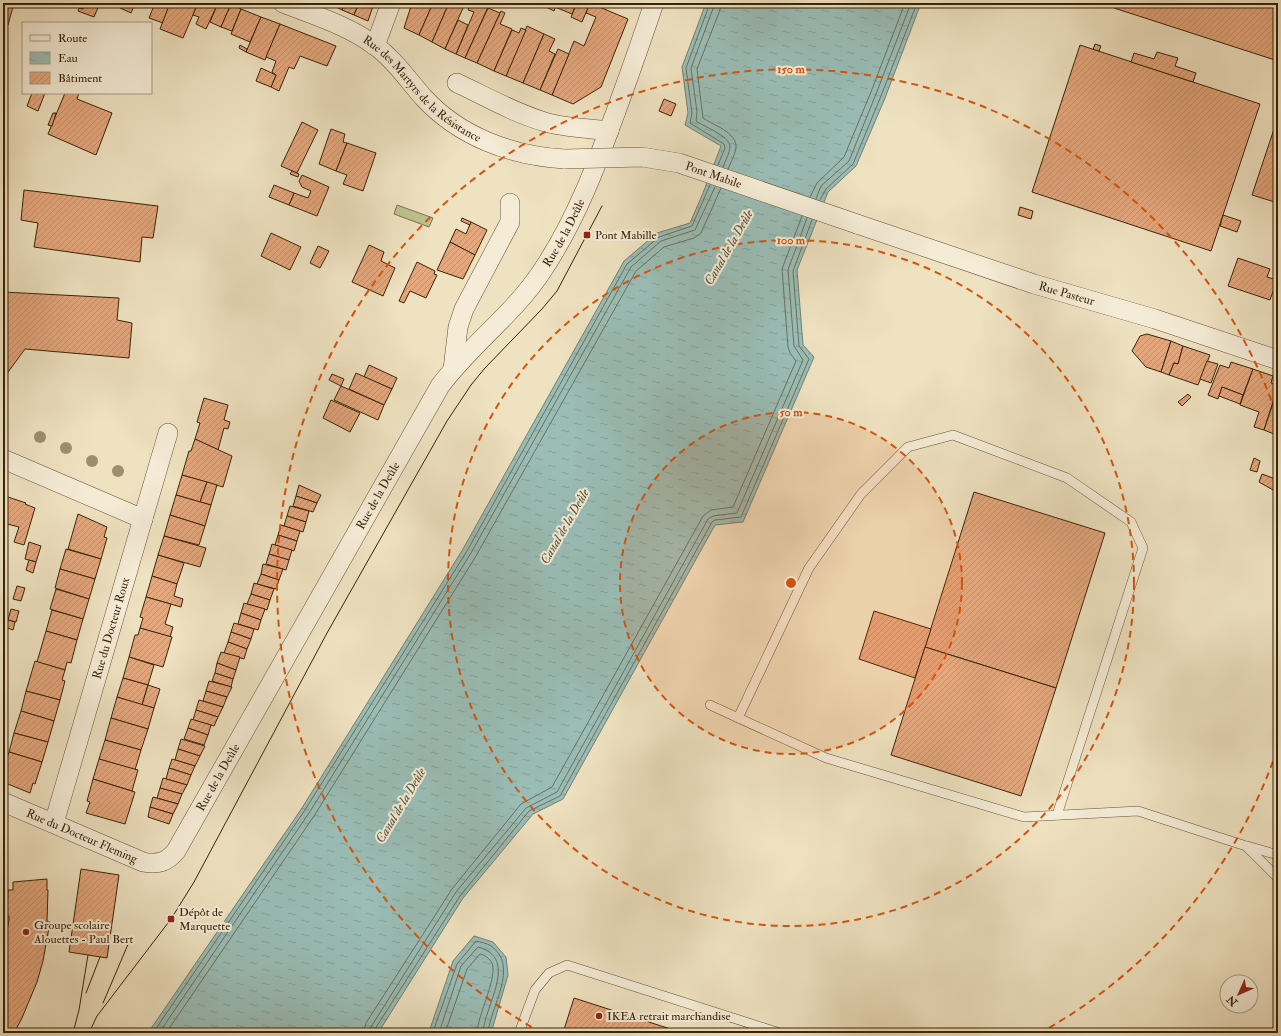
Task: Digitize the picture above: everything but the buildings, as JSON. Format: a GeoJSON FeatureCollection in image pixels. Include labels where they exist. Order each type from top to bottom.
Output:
{"type":"FeatureCollection","features":[{"type":"Feature","properties":{"kind":"street","name":"Rue des Martyrs de la Résistance"},"geometry":{"type":"LineString","coordinates":[[283,3],[356,33],[375,46],[435,110],[467,132],[488,142],[523,154],[565,159]]}},
{"type":"Feature","properties":{"kind":"street"},"geometry":{"type":"LineString","coordinates":[[375,46],[391,3]]}},
{"type":"Feature","properties":{"kind":"street","name":"Rue de la Deûle"},"geometry":{"type":"LineString","coordinates":[[163,862],[172,856],[180,846],[354,540],[428,406],[453,368],[526,294],[557,248],[586,190],[608,135],[654,3]]}},
{"type":"Feature","properties":{"kind":"street"},"geometry":{"type":"LineString","coordinates":[[457,83],[544,122],[608,135]]}},
{"type":"Feature","properties":{"kind":"street","name":"Pont Mabile"},"geometry":{"type":"LineString","coordinates":[[565,159],[642,157],[679,163],[857,224]]}},
{"type":"Feature","properties":{"kind":"street"},"geometry":{"type":"LineString","coordinates":[[453,368],[458,327],[464,309],[510,222],[510,203]]}},
{"type":"Feature","properties":{"kind":"street","name":"Rue Pasteur"},"geometry":{"type":"LineString","coordinates":[[857,224],[1034,284],[1155,319],[1278,360]]}},
{"type":"Feature","properties":{"kind":"street","name":"Rue du Docteur Roux"},"geometry":{"type":"LineString","coordinates":[[54,823],[168,433]]}},
{"type":"Feature","properties":{"kind":"street"},"geometry":{"type":"LineString","coordinates":[[3,459],[143,519]]}},
{"type":"Feature","properties":{"kind":"street","name":"Rue du Docteur Fleming"},"geometry":{"type":"LineString","coordinates":[[3,802],[143,862],[158,864],[163,862]]}},
{"type":"Feature","properties":{"kind":"lane"},"geometry":{"type":"LineString","coordinates":[[738,718],[809,568],[861,494],[908,447],[953,435],[1067,478],[1131,522],[1143,548],[1057,815]]}},
{"type":"Feature","properties":{"kind":"lane"},"geometry":{"type":"LineString","coordinates":[[710,705],[826,758],[1024,817],[1138,811],[1278,856]]}},
{"type":"Feature","properties":{"kind":"lane"},"geometry":{"type":"LineString","coordinates":[[1246,846],[1278,878]]}},
{"type":"Feature","properties":{"kind":"lane"},"geometry":{"type":"LineString","coordinates":[[519,1033],[535,990],[549,973],[567,965],[780,1033]]}},
{"type":"Feature","properties":{"kind":"green space"},"geometry":{"type":"Polygon","coordinates":[[[397,205],[433,218],[429,227],[394,214],[397,205]]]}},
{"type":"Feature","properties":{"kind":"water","name":"Canal de la Deûle"},"geometry":{"type":"Polygon","coordinates":[[[706,3],[921,3],[885,98],[856,166],[828,192],[797,270],[803,345],[814,357],[743,522],[715,525],[563,799],[533,814],[463,898],[378,1033],[148,1033],[302,808],[463,549],[624,261],[657,233],[690,223],[721,146],[685,125],[688,113],[682,67],[706,3]]]}},
{"type":"Feature","properties":{"kind":"water"},"geometry":{"type":"Polygon","coordinates":[[[474,936],[493,942],[506,957],[508,975],[491,1033],[430,1033],[430,1029],[453,961],[474,936]]]}},
{"type":"Feature","properties":{"kind":"tram line"},"geometry":{"type":"LineString","coordinates":[[89,1033],[97,1016],[171,919],[194,882],[327,633],[447,421],[471,385],[485,368],[542,309],[557,291],[602,206]]}},
{"type":"Feature","properties":{"kind":"tram line"},"geometry":{"type":"LineString","coordinates":[[103,1003],[129,942]]}},
{"type":"Feature","properties":{"kind":"tram line"},"geometry":{"type":"LineString","coordinates":[[73,1033],[79,1010],[88,955]]}},
{"type":"Feature","properties":{"kind":"tram line"},"geometry":{"type":"LineString","coordinates":[[86,993],[100,957]]}},
{"type":"Feature","properties":{"kind":"place","name":"Pont Mabille"},"geometry":{"type":"Point","coordinates":[587,235]}},
{"type":"Feature","properties":{"kind":"place","name":"Dépôt de Marquette"},"geometry":{"type":"Point","coordinates":[171,919]}},
{"type":"Feature","properties":{"kind":"place","name":"Groupe scolaire Alouettes - Paul Bert"},"geometry":{"type":"Point","coordinates":[26,932]}},
{"type":"Feature","properties":{"kind":"place","name":"IKEA retrait marchandise"},"geometry":{"type":"Point","coordinates":[599,1016]}}]}
